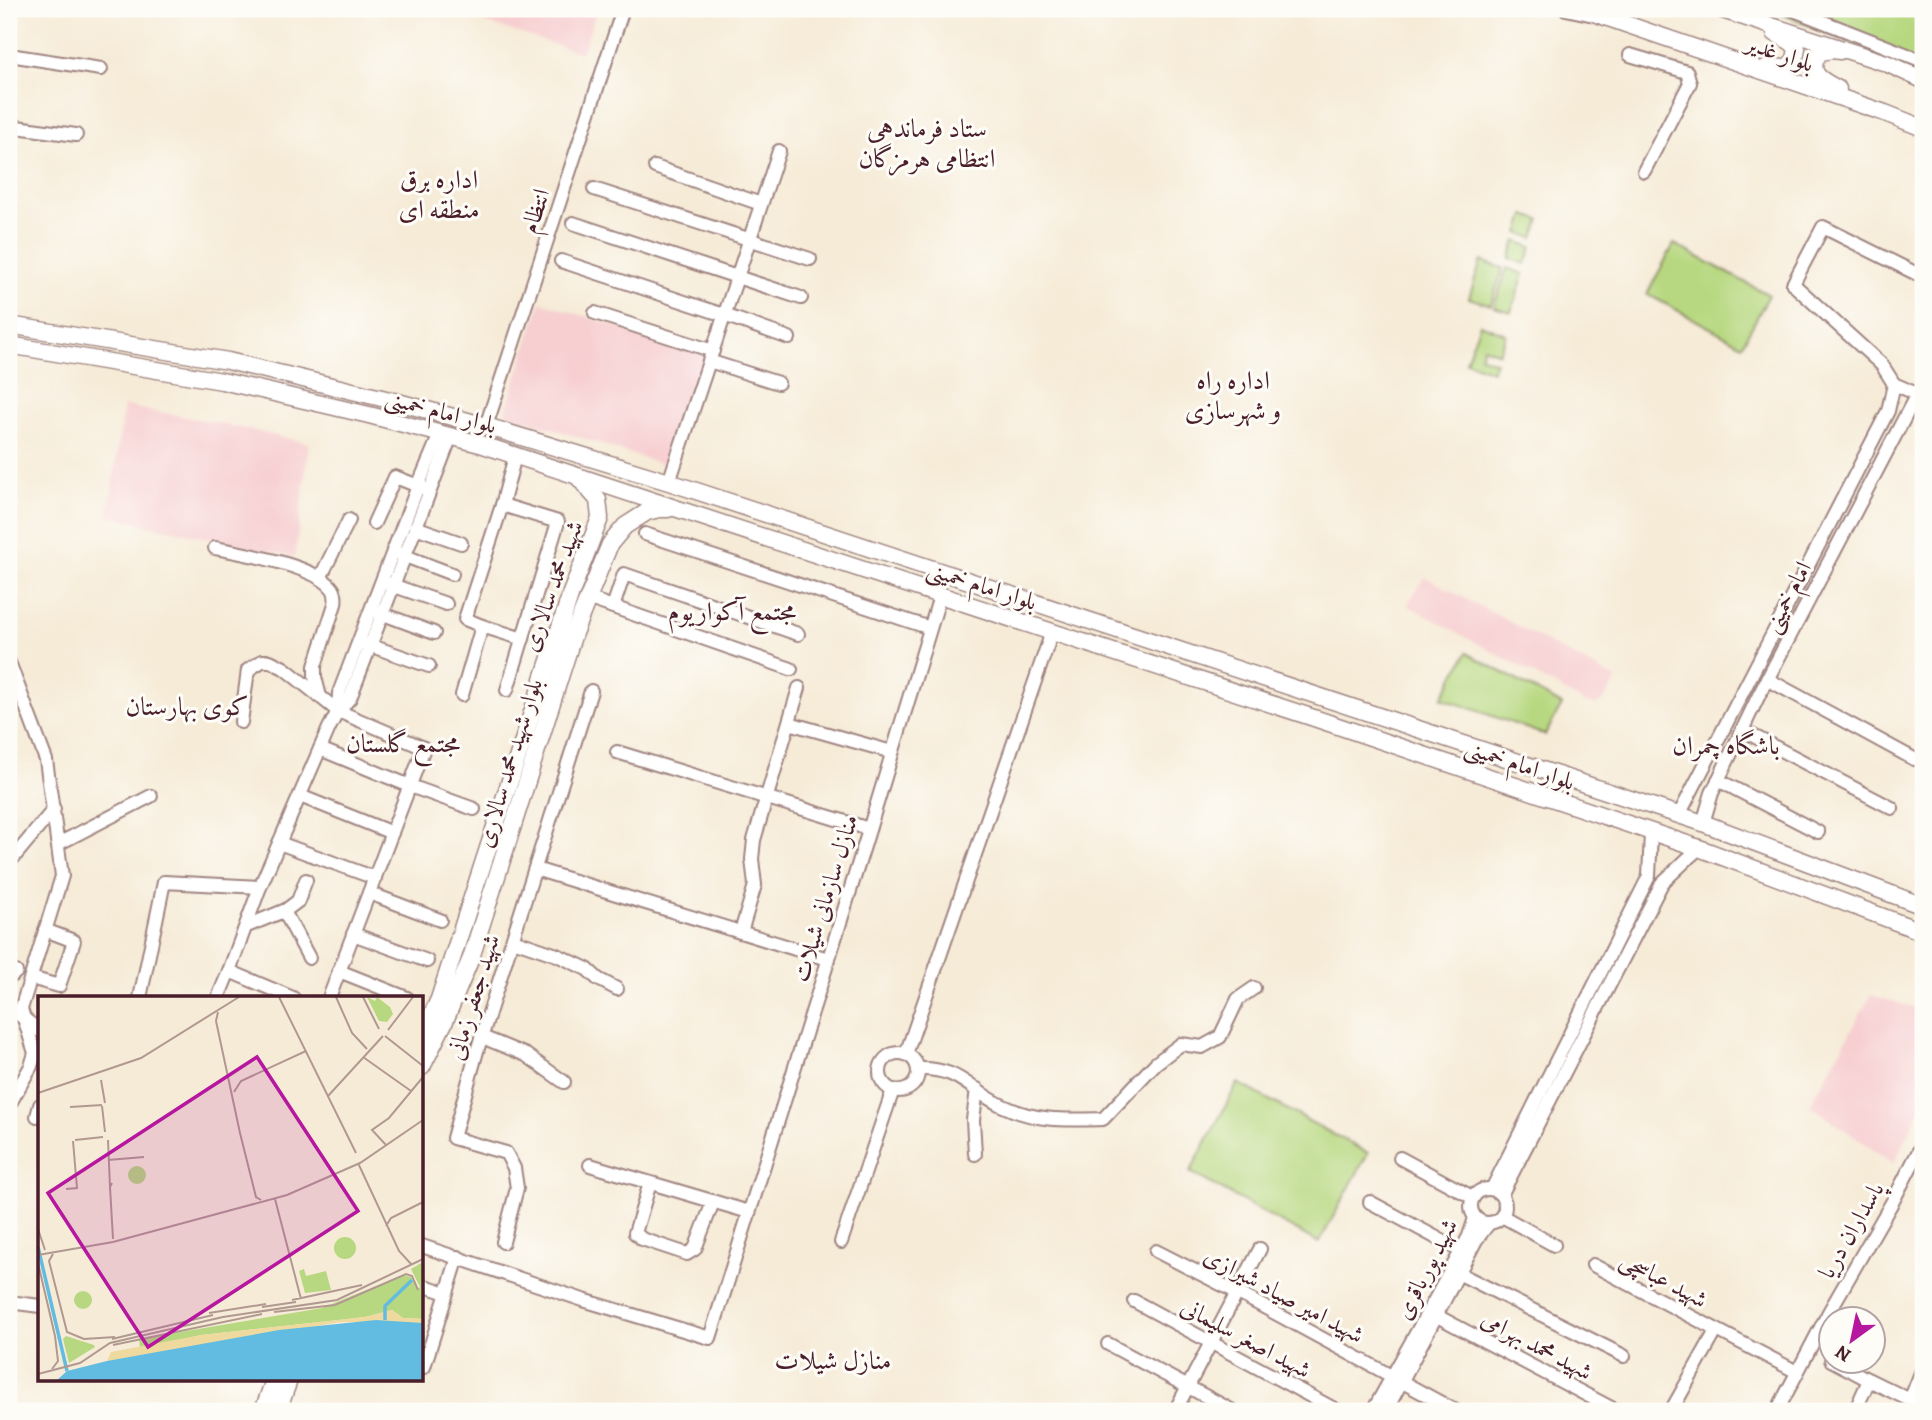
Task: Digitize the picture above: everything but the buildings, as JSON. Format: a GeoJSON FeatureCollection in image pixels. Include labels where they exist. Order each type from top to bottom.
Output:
{"type":"FeatureCollection","features":[{"type":"Feature","properties":{"kind":"main road","name":"بلوار غدیر"},"geometry":{"type":"LineString","coordinates":[[1582,9],[1923,128]]}},
{"type":"Feature","properties":{"kind":"main road","name":"بلوار غدیر"},"geometry":{"type":"LineString","coordinates":[[1720,9],[1886,63],[1923,80]]}},
{"type":"Feature","properties":{"kind":"main road"},"geometry":{"type":"LineString","coordinates":[[1725,57],[1772,68],[1786,68],[1796,60],[1797,48],[1791,42],[1736,14]]}},
{"type":"Feature","properties":{"kind":"main road"},"geometry":{"type":"LineString","coordinates":[[1874,109],[1817,77],[1813,68],[1815,60],[1820,52],[1832,50],[1886,63]]}},
{"type":"Feature","properties":{"kind":"main road","name":"بلوار امام خمینی"},"geometry":{"type":"LineString","coordinates":[[9,325],[228,361],[486,426],[669,482],[1703,823],[1923,906]]}},
{"type":"Feature","properties":{"kind":"main road","name":"بلوار امام خمینی"},"geometry":{"type":"LineString","coordinates":[[9,345],[222,381],[445,435],[515,456],[1314,718],[1699,848],[1923,932]]}},
{"type":"Feature","properties":{"kind":"main road","name":"شهید محمد سالاری"},"geometry":{"type":"LineString","coordinates":[[424,1032],[439,999],[579,595],[600,518],[598,500],[577,476]]}},
{"type":"Feature","properties":{"kind":"main road","name":"بلوار شهید محمد سالاری"},"geometry":{"type":"LineString","coordinates":[[424,1063],[471,958],[566,656],[579,595],[610,544],[625,526],[647,512],[675,508]]}},
{"type":"Feature","properties":{"kind":"main road"},"geometry":{"type":"LineString","coordinates":[[1314,718],[1319,697]]}},
{"type":"Feature","properties":{"kind":"main road"},"geometry":{"type":"LineString","coordinates":[[266,1404],[273,1382]]}},
{"type":"Feature","properties":{"kind":"main road"},"geometry":{"type":"LineString","coordinates":[[278,1411],[288,1382]]}},
{"type":"Feature","properties":{"kind":"street","name":"انتظام"},"geometry":{"type":"LineString","coordinates":[[486,426],[624,9]]}},
{"type":"Feature","properties":{"kind":"street"},"geometry":{"type":"LineString","coordinates":[[1566,9],[1603,17]]}},
{"type":"Feature","properties":{"kind":"street"},"geometry":{"type":"LineString","coordinates":[[1791,9],[1923,61]]}},
{"type":"Feature","properties":{"kind":"street"},"geometry":{"type":"LineString","coordinates":[[9,55],[101,69]]}},
{"type":"Feature","properties":{"kind":"street"},"geometry":{"type":"LineString","coordinates":[[1630,55],[1687,72],[1690,83],[1644,171]]}},
{"type":"Feature","properties":{"kind":"street"},"geometry":{"type":"LineString","coordinates":[[9,126],[76,135]]}},
{"type":"Feature","properties":{"kind":"street"},"geometry":{"type":"LineString","coordinates":[[669,482],[779,151]]}},
{"type":"Feature","properties":{"kind":"street"},"geometry":{"type":"LineString","coordinates":[[655,167],[761,204]]}},
{"type":"Feature","properties":{"kind":"street"},"geometry":{"type":"LineString","coordinates":[[594,189],[810,260]]}},
{"type":"Feature","properties":{"kind":"street"},"geometry":{"type":"LineString","coordinates":[[573,223],[801,298]]}},
{"type":"Feature","properties":{"kind":"street"},"geometry":{"type":"LineString","coordinates":[[1920,394],[1894,384],[1882,365],[1793,284],[1823,227],[1923,277]]}},
{"type":"Feature","properties":{"kind":"street"},"geometry":{"type":"LineString","coordinates":[[561,261],[789,338]]}},
{"type":"Feature","properties":{"kind":"street"},"geometry":{"type":"LineString","coordinates":[[595,313],[778,383]]}},
{"type":"Feature","properties":{"kind":"street"},"geometry":{"type":"LineString","coordinates":[[1679,816],[1888,411],[1894,384]]}},
{"type":"Feature","properties":{"kind":"street","name":"امام خمینی"},"geometry":{"type":"LineString","coordinates":[[1703,823],[1712,793],[1767,679],[1880,464],[1920,394]]}},
{"type":"Feature","properties":{"kind":"street"},"geometry":{"type":"LineString","coordinates":[[219,996],[260,887],[338,711],[339,693],[365,644],[445,435]]}},
{"type":"Feature","properties":{"kind":"street"},"geometry":{"type":"LineString","coordinates":[[515,456],[465,619],[523,639]]}},
{"type":"Feature","properties":{"kind":"street"},"geometry":{"type":"LineString","coordinates":[[1864,456],[1880,464]]}},
{"type":"Feature","properties":{"kind":"street"},"geometry":{"type":"LineString","coordinates":[[374,523],[395,477],[424,488]]}},
{"type":"Feature","properties":{"kind":"street"},"geometry":{"type":"LineString","coordinates":[[399,554],[415,527],[424,488]]}},
{"type":"Feature","properties":{"kind":"street"},"geometry":{"type":"LineString","coordinates":[[502,505],[558,522],[507,690]]}},
{"type":"Feature","properties":{"kind":"street"},"geometry":{"type":"LineString","coordinates":[[1835,512],[1851,520]]}},
{"type":"Feature","properties":{"kind":"street"},"geometry":{"type":"LineString","coordinates":[[320,578],[349,520]]}},
{"type":"Feature","properties":{"kind":"street"},"geometry":{"type":"LineString","coordinates":[[415,527],[461,543]]}},
{"type":"Feature","properties":{"kind":"street"},"geometry":{"type":"LineString","coordinates":[[645,534],[930,628]]}},
{"type":"Feature","properties":{"kind":"street"},"geometry":{"type":"LineString","coordinates":[[215,548],[298,568],[331,586],[336,598],[315,666],[320,697]]}},
{"type":"Feature","properties":{"kind":"street"},"geometry":{"type":"LineString","coordinates":[[399,554],[452,573]]}},
{"type":"Feature","properties":{"kind":"street"},"geometry":{"type":"LineString","coordinates":[[1806,571],[1821,577]]}},
{"type":"Feature","properties":{"kind":"street"},"geometry":{"type":"LineString","coordinates":[[613,607],[624,574],[798,634]]}},
{"type":"Feature","properties":{"kind":"street"},"geometry":{"type":"LineString","coordinates":[[387,584],[446,604]]}},
{"type":"Feature","properties":{"kind":"street"},"geometry":{"type":"LineString","coordinates":[[579,595],[791,668]]}},
{"type":"Feature","properties":{"kind":"street","name":"منازل سازمانی شیلات"},"geometry":{"type":"LineString","coordinates":[[458,1257],[583,1300],[710,1338],[940,596]]}},
{"type":"Feature","properties":{"kind":"street"},"geometry":{"type":"LineString","coordinates":[[377,612],[435,633]]}},
{"type":"Feature","properties":{"kind":"street"},"geometry":{"type":"LineString","coordinates":[[462,695],[482,626]]}},
{"type":"Feature","properties":{"kind":"street"},"geometry":{"type":"LineString","coordinates":[[1776,631],[1789,638]]}},
{"type":"Feature","properties":{"kind":"street"},"geometry":{"type":"LineString","coordinates":[[906,1054],[1052,632]]}},
{"type":"Feature","properties":{"kind":"street"},"geometry":{"type":"LineString","coordinates":[[365,644],[429,666]]}},
{"type":"Feature","properties":{"kind":"street"},"geometry":{"type":"LineString","coordinates":[[241,722],[248,670],[262,661],[270,660],[338,711],[424,748],[330,996]]}},
{"type":"Feature","properties":{"kind":"street"},"geometry":{"type":"LineString","coordinates":[[9,662],[46,760],[62,876],[21,1009],[38,1057],[9,1105]]}},
{"type":"Feature","properties":{"kind":"street"},"geometry":{"type":"LineString","coordinates":[[1767,679],[1914,759]]}},
{"type":"Feature","properties":{"kind":"street"},"geometry":{"type":"LineString","coordinates":[[1747,687],[1760,694]]}},
{"type":"Feature","properties":{"kind":"street"},"geometry":{"type":"LineString","coordinates":[[741,932],[754,891],[752,850],[799,688]]}},
{"type":"Feature","properties":{"kind":"street","name":"شهید جعفر زمانی"},"geometry":{"type":"LineString","coordinates":[[503,1242],[517,1188],[514,1168],[506,1153],[453,1138],[591,691]]}},
{"type":"Feature","properties":{"kind":"street"},"geometry":{"type":"LineString","coordinates":[[789,723],[892,752]]}},
{"type":"Feature","properties":{"kind":"street"},"geometry":{"type":"LineString","coordinates":[[1742,730],[1892,808]]}},
{"type":"Feature","properties":{"kind":"street"},"geometry":{"type":"LineString","coordinates":[[320,749],[474,809]]}},
{"type":"Feature","properties":{"kind":"street"},"geometry":{"type":"LineString","coordinates":[[617,752],[869,829]]}},
{"type":"Feature","properties":{"kind":"street"},"geometry":{"type":"LineString","coordinates":[[1710,759],[1725,766]]}},
{"type":"Feature","properties":{"kind":"street"},"geometry":{"type":"LineString","coordinates":[[1718,780],[1818,832]]}},
{"type":"Feature","properties":{"kind":"street"},"geometry":{"type":"LineString","coordinates":[[58,844],[150,796]]}},
{"type":"Feature","properties":{"kind":"street"},"geometry":{"type":"LineString","coordinates":[[300,796],[392,833]]}},
{"type":"Feature","properties":{"kind":"street"},"geometry":{"type":"LineString","coordinates":[[14,857],[54,809]]}},
{"type":"Feature","properties":{"kind":"street"},"geometry":{"type":"LineString","coordinates":[[1497,1192],[1631,927],[1649,876],[1651,833]]}},
{"type":"Feature","properties":{"kind":"street"},"geometry":{"type":"LineString","coordinates":[[279,843],[375,878]]}},
{"type":"Feature","properties":{"kind":"street"},"geometry":{"type":"LineString","coordinates":[[1631,927],[1662,883],[1699,848]]}},
{"type":"Feature","properties":{"kind":"street"},"geometry":{"type":"LineString","coordinates":[[535,869],[828,959]]}},
{"type":"Feature","properties":{"kind":"street"},"geometry":{"type":"LineString","coordinates":[[247,926],[284,911],[298,901],[306,880]]}},
{"type":"Feature","properties":{"kind":"street"},"geometry":{"type":"LineString","coordinates":[[141,996],[164,882],[260,887]]}},
{"type":"Feature","properties":{"kind":"street"},"geometry":{"type":"LineString","coordinates":[[369,893],[440,920]]}},
{"type":"Feature","properties":{"kind":"street"},"geometry":{"type":"LineString","coordinates":[[284,911],[309,958]]}},
{"type":"Feature","properties":{"kind":"street"},"geometry":{"type":"LineString","coordinates":[[31,978],[59,986],[74,941],[46,930]]}},
{"type":"Feature","properties":{"kind":"street"},"geometry":{"type":"LineString","coordinates":[[353,934],[427,961]]}},
{"type":"Feature","properties":{"kind":"street"},"geometry":{"type":"LineString","coordinates":[[513,940],[557,954],[587,969],[598,979],[617,989]]}},
{"type":"Feature","properties":{"kind":"street"},"geometry":{"type":"LineString","coordinates":[[229,971],[288,996]]}},
{"type":"Feature","properties":{"kind":"street"},"geometry":{"type":"LineString","coordinates":[[339,971],[402,996]]}},
{"type":"Feature","properties":{"kind":"street"},"geometry":{"type":"LineString","coordinates":[[918,1069],[933,1068],[955,1075],[1000,1105],[1035,1117],[1056,1121],[1103,1119],[1156,1063],[1181,1044],[1202,1047],[1220,1037],[1238,999],[1254,988]]}},
{"type":"Feature","properties":{"kind":"street"},"geometry":{"type":"LineString","coordinates":[[9,1007],[38,1029]]}},
{"type":"Feature","properties":{"kind":"street"},"geometry":{"type":"LineString","coordinates":[[482,1037],[526,1055],[564,1082]]}},
{"type":"Feature","properties":{"kind":"street"},"geometry":{"type":"LineString","coordinates":[[894,1053],[912,1057],[918,1069],[912,1087],[900,1091],[883,1083],[880,1071],[884,1060],[894,1053]]}},
{"type":"Feature","properties":{"kind":"street"},"geometry":{"type":"LineString","coordinates":[[975,1154],[973,1120],[976,1088]]}},
{"type":"Feature","properties":{"kind":"street"},"geometry":{"type":"LineString","coordinates":[[841,1242],[893,1090]]}},
{"type":"Feature","properties":{"kind":"street","name":"پاسداران دریا"},"geometry":{"type":"LineString","coordinates":[[1777,1411],[1923,1143]]}},
{"type":"Feature","properties":{"kind":"street"},"geometry":{"type":"LineString","coordinates":[[1400,1158],[1472,1197]]}},
{"type":"Feature","properties":{"kind":"street"},"geometry":{"type":"LineString","coordinates":[[590,1165],[749,1212]]}},
{"type":"Feature","properties":{"kind":"street"},"geometry":{"type":"LineString","coordinates":[[650,1183],[635,1233],[642,1239],[687,1254],[695,1249],[713,1202]]}},
{"type":"Feature","properties":{"kind":"street"},"geometry":{"type":"LineString","coordinates":[[1484,1189],[1497,1192],[1505,1202],[1502,1216],[1489,1223],[1475,1218],[1470,1205],[1472,1197],[1484,1189]]}},
{"type":"Feature","properties":{"kind":"street"},"geometry":{"type":"LineString","coordinates":[[1370,1202],[1461,1251]]}},
{"type":"Feature","properties":{"kind":"street"},"geometry":{"type":"LineString","coordinates":[[1502,1216],[1554,1245]]}},
{"type":"Feature","properties":{"kind":"street","name":"شهید پورباقری"},"geometry":{"type":"LineString","coordinates":[[1386,1411],[1397,1379],[1475,1218]]}},
{"type":"Feature","properties":{"kind":"street","name":"شهید پورباقری"},"geometry":{"type":"LineString","coordinates":[[1373,1411],[1437,1316],[1476,1240],[1489,1223]]}},
{"type":"Feature","properties":{"kind":"street"},"geometry":{"type":"LineString","coordinates":[[424,1247],[458,1257],[424,1367]]}},
{"type":"Feature","properties":{"kind":"street"},"geometry":{"type":"LineString","coordinates":[[1175,1411],[1260,1249]]}},
{"type":"Feature","properties":{"kind":"street","name":"شهید امیر صیاد شیرازی"},"geometry":{"type":"LineString","coordinates":[[1156,1251],[1456,1411]]}},
{"type":"Feature","properties":{"kind":"street","name":"شهید عباسچی"},"geometry":{"type":"LineString","coordinates":[[1593,1265],[1797,1372]]}},
{"type":"Feature","properties":{"kind":"street"},"geometry":{"type":"LineString","coordinates":[[1460,1274],[1624,1356]]}},
{"type":"Feature","properties":{"kind":"street"},"geometry":{"type":"LineString","coordinates":[[424,1286],[446,1293]]}},
{"type":"Feature","properties":{"kind":"street","name":"شهید اصغر سلیمانی"},"geometry":{"type":"LineString","coordinates":[[1134,1301],[1338,1411]]}},
{"type":"Feature","properties":{"kind":"street"},"geometry":{"type":"LineString","coordinates":[[9,1302],[38,1306]]}},
{"type":"Feature","properties":{"kind":"street","name":"شهید محمد بهرامی"},"geometry":{"type":"LineString","coordinates":[[1437,1316],[1617,1411]]}},
{"type":"Feature","properties":{"kind":"street"},"geometry":{"type":"LineString","coordinates":[[424,1327],[435,1330]]}},
{"type":"Feature","properties":{"kind":"street"},"geometry":{"type":"LineString","coordinates":[[1671,1411],[1716,1331]]}},
{"type":"Feature","properties":{"kind":"street"},"geometry":{"type":"LineString","coordinates":[[1108,1343],[1233,1411]]}},
{"type":"Feature","properties":{"kind":"street"},"geometry":{"type":"LineString","coordinates":[[1858,1374],[1911,1406],[1921,1384],[1923,1368]]}},
{"type":"Feature","properties":{"kind":"street"},"geometry":{"type":"LineString","coordinates":[[1854,1411],[1870,1380]]}},
{"type":"Feature","properties":{"kind":"street"},"geometry":{"type":"LineString","coordinates":[[266,1382],[266,1404]]}},
{"type":"Feature","properties":{"kind":"shaded area"},"geometry":{"type":"Polygon","coordinates":[[[442,9],[597,9],[582,53],[442,9]]]}},
{"type":"Feature","properties":{"kind":"shaded area"},"geometry":{"type":"Polygon","coordinates":[[[541,302],[707,356],[671,467],[505,413],[541,302]]]}},
{"type":"Feature","properties":{"kind":"shaded area"},"geometry":{"type":"Polygon","coordinates":[[[124,406],[309,443],[295,557],[108,516],[124,406]]]}},
{"type":"Feature","properties":{"kind":"shaded area"},"geometry":{"type":"Polygon","coordinates":[[[1425,577],[1616,679],[1604,700],[1597,705],[1586,703],[1407,605],[1425,577]]]}},
{"type":"Feature","properties":{"kind":"shaded area"},"geometry":{"type":"Polygon","coordinates":[[[1871,995],[1923,1010],[1923,1103],[1894,1164],[1810,1105],[1871,995]]]}},
{"type":"Feature","properties":{"kind":"green space"},"geometry":{"type":"Polygon","coordinates":[[[1765,9],[1923,9],[1923,73],[1781,14],[1765,9]]]}},
{"type":"Feature","properties":{"kind":"green space"},"geometry":{"type":"Polygon","coordinates":[[[1525,215],[1540,220],[1534,238],[1519,233],[1525,215]]]}},
{"type":"Feature","properties":{"kind":"green space"},"geometry":{"type":"Polygon","coordinates":[[[1516,241],[1532,247],[1526,264],[1510,259],[1516,241]]]}},
{"type":"Feature","properties":{"kind":"green space"},"geometry":{"type":"Polygon","coordinates":[[[1674,244],[1769,295],[1742,345],[1647,294],[1674,244]]]}},
{"type":"Feature","properties":{"kind":"green space"},"geometry":{"type":"Polygon","coordinates":[[[1481,261],[1503,268],[1491,305],[1469,298],[1481,261]]]}},
{"type":"Feature","properties":{"kind":"green space"},"geometry":{"type":"Polygon","coordinates":[[[1507,268],[1524,274],[1511,312],[1494,307],[1507,268]]]}},
{"type":"Feature","properties":{"kind":"green space"},"geometry":{"type":"Polygon","coordinates":[[[1480,324],[1506,334],[1499,353],[1483,347],[1480,356],[1496,362],[1492,371],[1466,361],[1480,324]]]}},
{"type":"Feature","properties":{"kind":"green space"},"geometry":{"type":"Polygon","coordinates":[[[1467,653],[1562,705],[1545,735],[1442,698],[1467,653]]]}},
{"type":"Feature","properties":{"kind":"green space"},"geometry":{"type":"Polygon","coordinates":[[[1238,1083],[1368,1153],[1319,1243],[1190,1172],[1238,1083]]]}},
{"type":"Feature","properties":{"kind":"district","name":"ستاد فرماندهی انتظامی هرمزگان"},"geometry":{"type":"Point","coordinates":[927,143]}},
{"type":"Feature","properties":{"kind":"district","name":"اداره برق منطقه ای"},"geometry":{"type":"Point","coordinates":[439,194]}},
{"type":"Feature","properties":{"kind":"district","name":"اداره راه و شهرسازی"},"geometry":{"type":"Point","coordinates":[1233,395]}},
{"type":"Feature","properties":{"kind":"district","name":"مجتمع آکواریوم"},"geometry":{"type":"Point","coordinates":[732,611]}},
{"type":"Feature","properties":{"kind":"district","name":"کوی بهارستان"},"geometry":{"type":"Point","coordinates":[187,706]}},
{"type":"Feature","properties":{"kind":"district","name":"مجتمع گلستان"},"geometry":{"type":"Point","coordinates":[403,743]}},
{"type":"Feature","properties":{"kind":"district","name":"باشگاه چمران"},"geometry":{"type":"Point","coordinates":[1726,745]}},
{"type":"Feature","properties":{"kind":"district","name":"منازل شیلات"},"geometry":{"type":"Point","coordinates":[833,1360]}}]}
